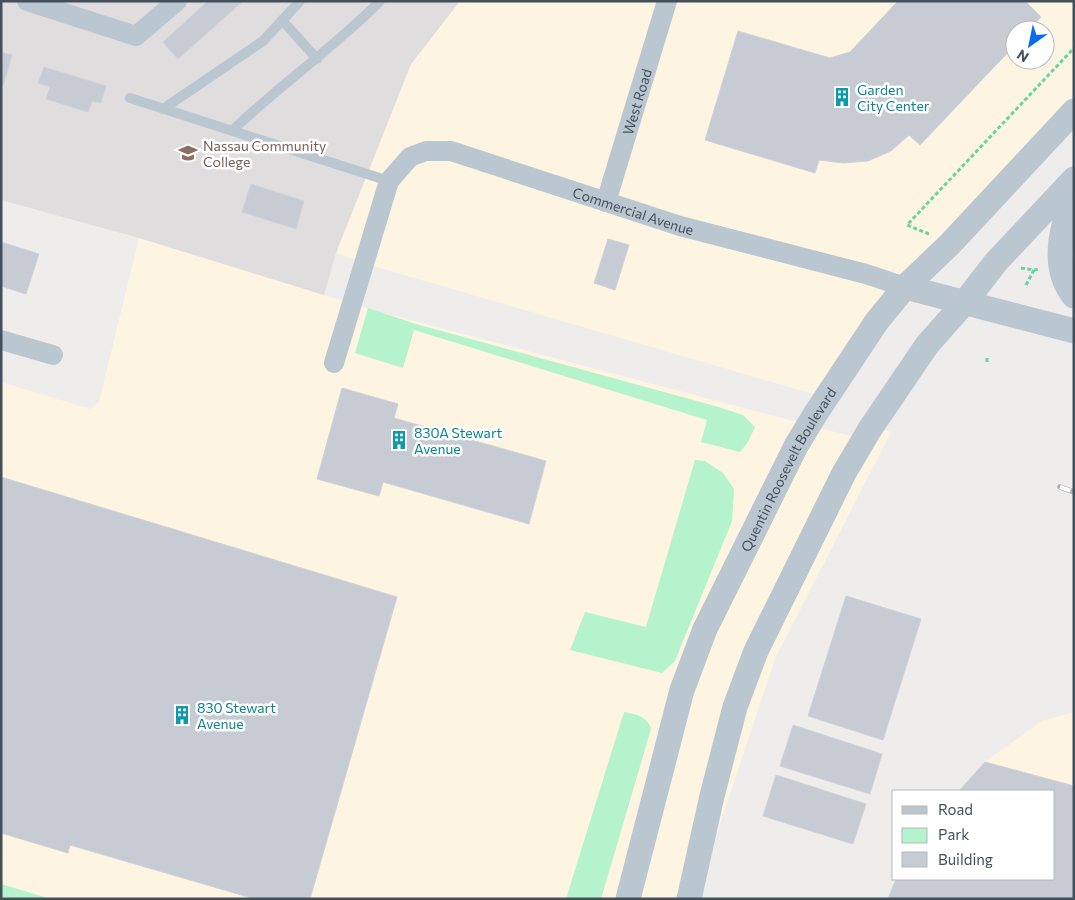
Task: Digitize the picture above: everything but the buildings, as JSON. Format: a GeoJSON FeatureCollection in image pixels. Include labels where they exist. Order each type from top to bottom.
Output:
{"type":"FeatureCollection","features":[{"type":"Feature","properties":{"kind":"street"},"geometry":{"type":"LineString","coordinates":[[27,1],[136,36],[178,1]]}},
{"type":"Feature","properties":{"kind":"street","name":"West Road"},"geometry":{"type":"LineString","coordinates":[[606,202],[667,1]]}},
{"type":"Feature","properties":{"kind":"street","name":"Quentin Roosevelt Boulevard"},"geometry":{"type":"LineString","coordinates":[[628,899],[682,690],[705,629],[796,446],[877,321],[905,287],[950,244],[1074,111]]}},
{"type":"Feature","properties":{"kind":"street","name":"Commercial Avenue"},"geometry":{"type":"LineString","coordinates":[[334,363],[389,181],[410,157],[426,151],[451,151],[680,226],[866,274],[905,287],[1074,331]]}},
{"type":"Feature","properties":{"kind":"street"},"geometry":{"type":"LineString","coordinates":[[689,899],[712,796],[735,707],[756,651],[844,473],[857,450],[927,346],[996,262],[1074,179]]}},
{"type":"Feature","properties":{"kind":"street"},"geometry":{"type":"LineString","coordinates":[[1074,196],[1061,235],[1060,258],[1064,277],[1074,296]]}},
{"type":"Feature","properties":{"kind":"street"},"geometry":{"type":"LineString","coordinates":[[1,340],[53,355]]}},
{"type":"Feature","properties":{"kind":"lane"},"geometry":{"type":"LineString","coordinates":[[163,109],[263,40],[300,1]]}},
{"type":"Feature","properties":{"kind":"lane"},"geometry":{"type":"LineString","coordinates":[[232,131],[345,35],[380,1]]}},
{"type":"Feature","properties":{"kind":"lane"},"geometry":{"type":"LineString","coordinates":[[282,20],[317,59]]}},
{"type":"Feature","properties":{"kind":"lane"},"geometry":{"type":"LineString","coordinates":[[130,98],[389,181]]}},
{"type":"Feature","properties":{"kind":"path"},"geometry":{"type":"LineString","coordinates":[[1026,285],[1034,270]]}},
{"type":"Feature","properties":{"kind":"path"},"geometry":{"type":"LineString","coordinates":[[987,356],[987,362]]}},
{"type":"Feature","properties":{"kind":"shaded area","name":"Nassau Community College"},"geometry":{"type":"Polygon","coordinates":[[[1,1],[460,1],[411,64],[336,253],[324,295],[139,238],[1,200],[1,1]]]}},
{"type":"Feature","properties":{"kind":"shaded area"},"geometry":{"type":"Polygon","coordinates":[[[460,1],[1074,1],[1074,109],[820,396],[373,266],[336,253],[411,64],[460,1]]]}},
{"type":"Feature","properties":{"kind":"shaded area"},"geometry":{"type":"Polygon","coordinates":[[[139,238],[376,311],[862,439],[870,426],[891,432],[775,659],[705,869],[698,899],[1,899],[1,382],[91,409],[99,402],[139,238]]]}},
{"type":"Feature","properties":{"kind":"shaded area"},"geometry":{"type":"Polygon","coordinates":[[[1074,712],[1074,899],[888,899],[896,880],[1055,880],[1055,790],[960,790],[985,762],[1042,721],[1074,712]]]}},
{"type":"Feature","properties":{"kind":"green space"},"geometry":{"type":"Polygon","coordinates":[[[368,308],[416,324],[715,406],[743,415],[755,427],[748,442],[740,452],[701,442],[707,420],[414,330],[403,368],[355,353],[368,308]]]}},
{"type":"Feature","properties":{"kind":"green space"},"geometry":{"type":"Polygon","coordinates":[[[695,460],[705,461],[723,473],[734,489],[732,521],[675,661],[662,673],[570,650],[585,612],[646,627],[695,460]]]}},
{"type":"Feature","properties":{"kind":"green space"},"geometry":{"type":"Polygon","coordinates":[[[624,712],[644,718],[651,729],[601,899],[566,899],[624,712]]]}},
{"type":"Feature","properties":{"kind":"green space"},"geometry":{"type":"Polygon","coordinates":[[[1,884],[51,899],[1,899],[1,884]]]}},
{"type":"Feature","properties":{"kind":"railway"},"geometry":{"type":"LineString","coordinates":[[1060,487],[1074,492]]}},
{"type":"Feature","properties":{"kind":"place","name":"Garden City Center"},"geometry":{"type":"Point","coordinates":[842,97]}},
{"type":"Feature","properties":{"kind":"place","name":"Nassau Community College"},"geometry":{"type":"Point","coordinates":[188,153]}},
{"type":"Feature","properties":{"kind":"place","name":"830A Stewart Avenue"},"geometry":{"type":"Point","coordinates":[399,440]}},
{"type":"Feature","properties":{"kind":"place","name":"830 Stewart Avenue"},"geometry":{"type":"Point","coordinates":[182,715]}}]}
